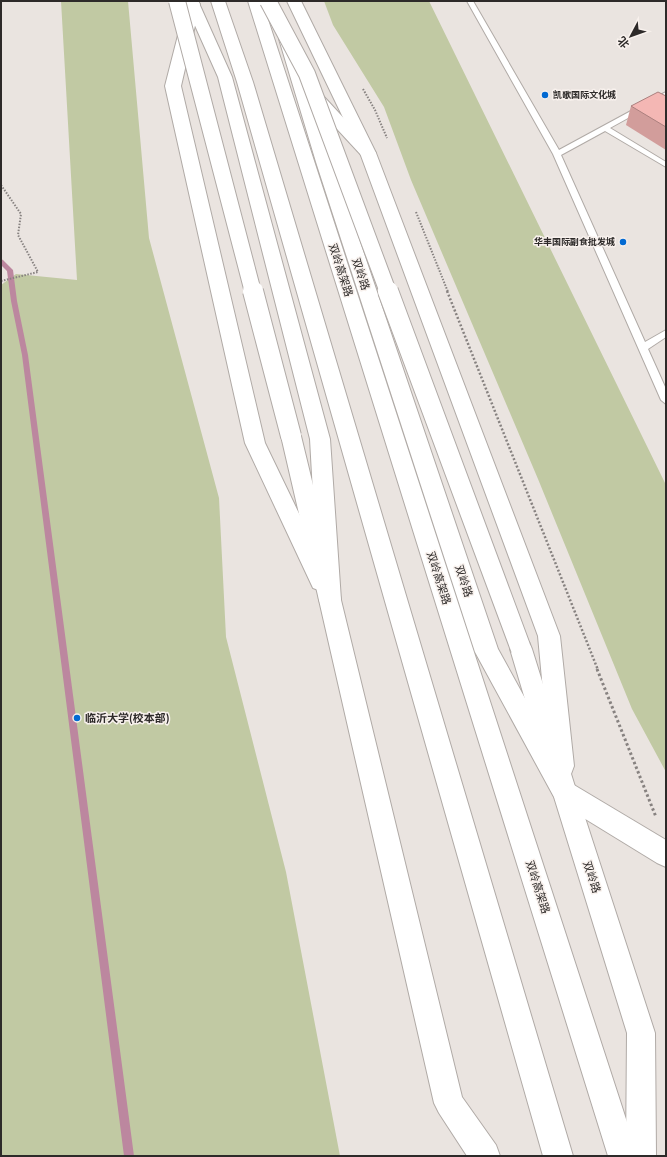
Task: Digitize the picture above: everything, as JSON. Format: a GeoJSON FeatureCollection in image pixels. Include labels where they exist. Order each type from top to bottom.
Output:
{"type":"FeatureCollection","features":[{"type":"Feature","properties":{"kind":"main road"},"geometry":{"type":"LineString","coordinates":[[218,1],[245,82],[558,1156]]}},
{"type":"Feature","properties":{"kind":"main road","name":"双岭高架路"},"geometry":{"type":"LineString","coordinates":[[255,1],[623,1156]]}},
{"type":"Feature","properties":{"kind":"main road"},"geometry":{"type":"LineString","coordinates":[[268,1],[307,74],[521,649],[565,793],[666,854]]}},
{"type":"Feature","properties":{"kind":"main road","name":"双岭路"},"geometry":{"type":"LineString","coordinates":[[275,1],[324,162],[487,652],[565,793],[641,1033],[641,1156]]}},
{"type":"Feature","properties":{"kind":"main road"},"geometry":{"type":"LineString","coordinates":[[294,1],[368,153],[549,636],[565,793]]}},
{"type":"Feature","properties":{"kind":"main road"},"geometry":{"type":"LineString","coordinates":[[187,2],[449,1103],[485,1156]]}},
{"type":"Feature","properties":{"kind":"main road"},"geometry":{"type":"LineString","coordinates":[[187,2],[225,77],[320,439],[330,600]]}},
{"type":"Feature","properties":{"kind":"main road"},"geometry":{"type":"LineString","coordinates":[[187,2],[173,86],[255,443],[330,600]]}},
{"type":"Feature","properties":{"kind":"main road"},"geometry":{"type":"LineString","coordinates":[[297,76],[368,153]]}},
{"type":"Feature","properties":{"kind":"lane"},"geometry":{"type":"LineString","coordinates":[[470,1],[557,154],[666,400]]}},
{"type":"Feature","properties":{"kind":"lane"},"geometry":{"type":"LineString","coordinates":[[557,154],[666,94]]}},
{"type":"Feature","properties":{"kind":"lane"},"geometry":{"type":"LineString","coordinates":[[605,128],[666,165]]}},
{"type":"Feature","properties":{"kind":"lane"},"geometry":{"type":"LineString","coordinates":[[642,348],[666,333]]}},
{"type":"Feature","properties":{"kind":"path"},"geometry":{"type":"LineString","coordinates":[[359,82],[376,110],[387,139]]}},
{"type":"Feature","properties":{"kind":"path"},"geometry":{"type":"LineString","coordinates":[[1,185],[21,214],[18,235],[38,272],[1,281]]}},
{"type":"Feature","properties":{"kind":"path"},"geometry":{"type":"LineString","coordinates":[[414,206],[657,819]]}},
{"type":"Feature","properties":{"kind":"green space"},"geometry":{"type":"Polygon","coordinates":[[[61,1],[128,1],[149,238],[219,498],[226,637],[286,872],[340,1156],[1,1156],[1,285],[16,274],[77,280],[61,1]]]}},
{"type":"Feature","properties":{"kind":"green space"},"geometry":{"type":"Polygon","coordinates":[[[324,1],[429,1],[666,485],[666,772],[632,709],[538,479],[411,180],[384,107],[333,25],[324,1]]]}},
{"type":"Feature","properties":{"kind":"building"},"geometry":{"type":"Polygon","coordinates":[[[658,92],[666,96],[666,127],[631,106],[658,92]]]}},
{"type":"Feature","properties":{"kind":"waterway"},"geometry":{"type":"LineString","coordinates":[[1,261],[10,270],[14,301],[25,355],[129,1156]]}},
{"type":"Feature","properties":{"kind":"place","name":"凯歌国际文化城"},"geometry":{"type":"Point","coordinates":[545,95]}},
{"type":"Feature","properties":{"kind":"place","name":"华丰国际副食批发城"},"geometry":{"type":"Point","coordinates":[623,242]}},
{"type":"Feature","properties":{"kind":"place","name":"临沂大学(校本部)"},"geometry":{"type":"Point","coordinates":[77,718]}}]}
